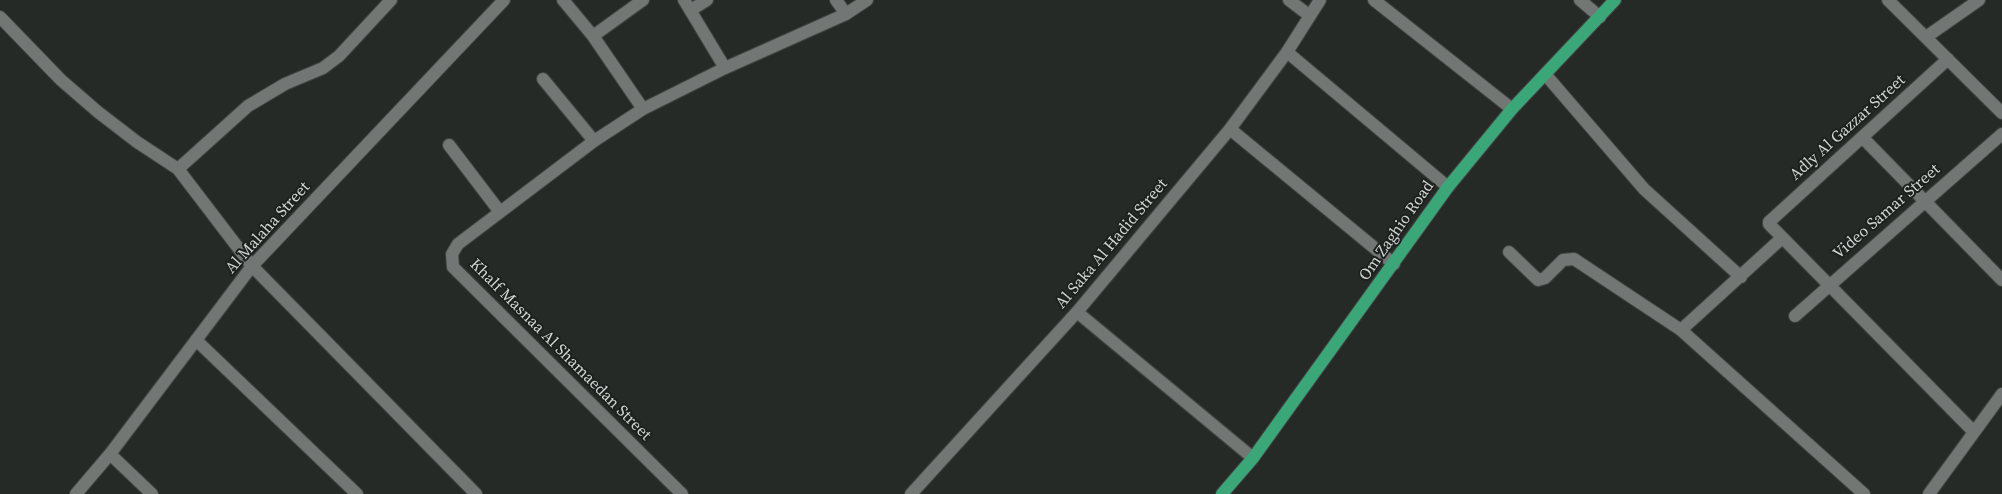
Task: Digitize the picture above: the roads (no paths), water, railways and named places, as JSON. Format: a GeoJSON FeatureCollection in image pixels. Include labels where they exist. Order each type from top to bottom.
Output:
{"type":"FeatureCollection","features":[{"type":"Feature","properties":{"kind":"main road","name":"Om Zaghio Road"},"geometry":{"type":"LineString","coordinates":[[1222,494],[1253,458],[1448,187],[1512,109],[1615,0]]}},
{"type":"Feature","properties":{"kind":"street"},"geometry":{"type":"LineString","coordinates":[[178,169],[248,106],[285,84],[323,68],[339,56],[391,0]]}},
{"type":"Feature","properties":{"kind":"street","name":"Al Malaha Street"},"geometry":{"type":"LineString","coordinates":[[76,494],[110,454],[252,266],[504,0]]}},
{"type":"Feature","properties":{"kind":"street"},"geometry":{"type":"LineString","coordinates":[[563,0],[593,36],[643,110]]}},
{"type":"Feature","properties":{"kind":"street"},"geometry":{"type":"LineString","coordinates":[[593,36],[643,0]]}},
{"type":"Feature","properties":{"kind":"street"},"geometry":{"type":"LineString","coordinates":[[707,0],[687,5],[725,68]]}},
{"type":"Feature","properties":{"kind":"street"},"geometry":{"type":"LineString","coordinates":[[836,0],[846,14]]}},
{"type":"Feature","properties":{"kind":"street","name":"Khalf Masnaa Al Shamaedan Street"},"geometry":{"type":"LineString","coordinates":[[682,494],[453,267],[452,254],[458,244],[594,141],[643,110],[725,68],[846,14],[867,0]]}},
{"type":"Feature","properties":{"kind":"street"},"geometry":{"type":"LineString","coordinates":[[1289,0],[1310,16]]}},
{"type":"Feature","properties":{"kind":"street","name":"Al Saka Al Hadid Street"},"geometry":{"type":"LineString","coordinates":[[910,494],[1077,312],[1230,129],[1287,52],[1320,0]]}},
{"type":"Feature","properties":{"kind":"street"},"geometry":{"type":"LineString","coordinates":[[1374,0],[1512,109]]}},
{"type":"Feature","properties":{"kind":"street"},"geometry":{"type":"LineString","coordinates":[[1580,0],[1600,16]]}},
{"type":"Feature","properties":{"kind":"street"},"geometry":{"type":"LineString","coordinates":[[1888,0],[2002,113]]}},
{"type":"Feature","properties":{"kind":"street"},"geometry":{"type":"LineString","coordinates":[[1926,37],[1979,0]]}},
{"type":"Feature","properties":{"kind":"street"},"geometry":{"type":"LineString","coordinates":[[0,17],[62,80],[98,112],[137,142],[178,169],[252,266],[476,494]]}},
{"type":"Feature","properties":{"kind":"street"},"geometry":{"type":"LineString","coordinates":[[1287,52],[1448,187]]}},
{"type":"Feature","properties":{"kind":"street","name":"Adly Al Gazzar Street"},"geometry":{"type":"LineString","coordinates":[[1782,238],[1769,222],[1948,59]]}},
{"type":"Feature","properties":{"kind":"street"},"geometry":{"type":"LineString","coordinates":[[1545,74],[1654,200],[1741,277]]}},
{"type":"Feature","properties":{"kind":"street"},"geometry":{"type":"LineString","coordinates":[[543,79],[594,141]]}},
{"type":"Feature","properties":{"kind":"street"},"geometry":{"type":"LineString","coordinates":[[1230,129],[1394,264]]}},
{"type":"Feature","properties":{"kind":"street","name":"Video Samar Street"},"geometry":{"type":"LineString","coordinates":[[1795,316],[1924,200],[2002,134]]}},
{"type":"Feature","properties":{"kind":"street"},"geometry":{"type":"LineString","coordinates":[[1862,137],[2002,280]]}},
{"type":"Feature","properties":{"kind":"street"},"geometry":{"type":"LineString","coordinates":[[449,145],[500,212]]}},
{"type":"Feature","properties":{"kind":"street"},"geometry":{"type":"LineString","coordinates":[[1681,330],[1782,238],[1974,432]]}},
{"type":"Feature","properties":{"kind":"street"},"geometry":{"type":"LineString","coordinates":[[1508,252],[1538,280],[1545,278],[1563,260],[1574,259],[1681,330],[1864,494]]}},
{"type":"Feature","properties":{"kind":"street"},"geometry":{"type":"LineString","coordinates":[[1077,312],[1253,458]]}},
{"type":"Feature","properties":{"kind":"street"},"geometry":{"type":"LineString","coordinates":[[196,340],[356,494]]}},
{"type":"Feature","properties":{"kind":"street"},"geometry":{"type":"LineString","coordinates":[[1929,494],[2002,394]]}},
{"type":"Feature","properties":{"kind":"street"},"geometry":{"type":"LineString","coordinates":[[110,454],[152,494]]}}]}
